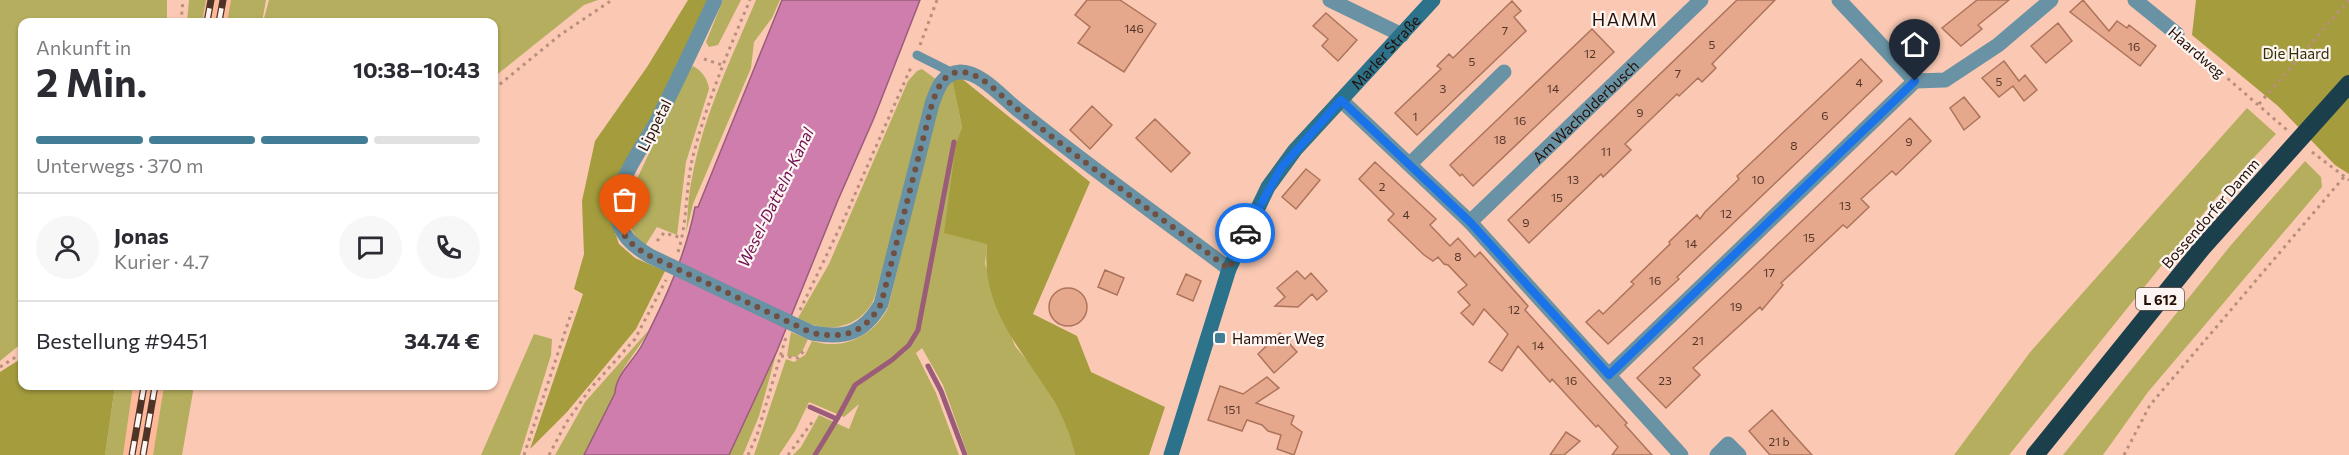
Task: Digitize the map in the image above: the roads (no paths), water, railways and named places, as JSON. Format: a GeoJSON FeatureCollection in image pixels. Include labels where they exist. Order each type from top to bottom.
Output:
{"type":"FeatureCollection","features":[{"type":"Feature","properties":{"kind":"highway","name":"Bossendorfer Damm"},"geometry":{"type":"LineString","coordinates":[[2036,455],[2154,306],[2349,84]]}},
{"type":"Feature","properties":{"kind":"main road","name":"Marler Straße"},"geometry":{"type":"LineString","coordinates":[[1171,455],[1210,339],[1229,269],[1254,214],[1281,168],[1433,0]]}},
{"type":"Feature","properties":{"kind":"street","name":"Lippetal"},"geometry":{"type":"LineString","coordinates":[[715,0],[657,120],[623,183],[617,213],[625,236],[635,247],[795,325],[825,335],[846,334],[866,326],[878,310],[932,104],[940,84],[953,73]]}},
{"type":"Feature","properties":{"kind":"street"},"geometry":{"type":"LineString","coordinates":[[1330,0],[1402,35]]}},
{"type":"Feature","properties":{"kind":"street","name":"Am Wacholderbusch"},"geometry":{"type":"LineString","coordinates":[[1470,222],[1701,0]]}},
{"type":"Feature","properties":{"kind":"street"},"geometry":{"type":"LineString","coordinates":[[1839,0],[1915,81]]}},
{"type":"Feature","properties":{"kind":"street"},"geometry":{"type":"LineString","coordinates":[[1609,375],[1915,81],[1945,80],[1998,45],[2051,0]]}},
{"type":"Feature","properties":{"kind":"street","name":"Haardweg"},"geometry":{"type":"LineString","coordinates":[[2135,0],[2177,34]]}},
{"type":"Feature","properties":{"kind":"street"},"geometry":{"type":"LineString","coordinates":[[953,73],[966,72],[978,78],[1051,136],[1229,269]]}},
{"type":"Feature","properties":{"kind":"street"},"geometry":{"type":"LineString","coordinates":[[1411,163],[1504,72]]}},
{"type":"Feature","properties":{"kind":"street"},"geometry":{"type":"LineString","coordinates":[[1341,100],[1411,163],[1470,222],[1681,455]]}},
{"type":"Feature","properties":{"kind":"street"},"geometry":{"type":"LineString","coordinates":[[1717,455],[1728,444],[1739,455]]}},
{"type":"Feature","properties":{"kind":"lane"},"geometry":{"type":"LineString","coordinates":[[917,55],[953,73]]}},
{"type":"Feature","properties":{"kind":"water","name":"Wesel-Datteln-Kanal"},"geometry":{"type":"Polygon","coordinates":[[[782,0],[920,0],[874,118],[777,351],[729,455],[584,455],[615,393],[618,380],[642,345],[666,295],[686,243],[695,207],[698,207],[782,0]]]}},
{"type":"Feature","properties":{"kind":"waterway"},"geometry":{"type":"LineString","coordinates":[[810,407],[837,419],[855,385],[892,360],[909,345],[918,330],[954,142]]}},
{"type":"Feature","properties":{"kind":"waterway"},"geometry":{"type":"LineString","coordinates":[[928,366],[941,391],[965,455]]}},
{"type":"Feature","properties":{"kind":"waterway"},"geometry":{"type":"LineString","coordinates":[[815,455],[837,419]]}},
{"type":"Feature","properties":{"kind":"railway"},"geometry":{"type":"LineString","coordinates":[[208,18],[211,0]]}},
{"type":"Feature","properties":{"kind":"railway"},"geometry":{"type":"LineString","coordinates":[[220,18],[223,0]]}},
{"type":"Feature","properties":{"kind":"railway"},"geometry":{"type":"LineString","coordinates":[[132,455],[143,390]]}},
{"type":"Feature","properties":{"kind":"railway"},"geometry":{"type":"LineString","coordinates":[[143,455],[154,390]]}},
{"type":"Feature","properties":{"kind":"place","name":"Hammer Weg"},"geometry":{"type":"Point","coordinates":[1220,338]}},
{"type":"Feature","properties":{"kind":"district","name":"HAMM"},"geometry":{"type":"Point","coordinates":[1625,19]}},
{"type":"Feature","properties":{"kind":"park label","name":"Die Haard"},"geometry":{"type":"Point","coordinates":[2296,53]}}]}
